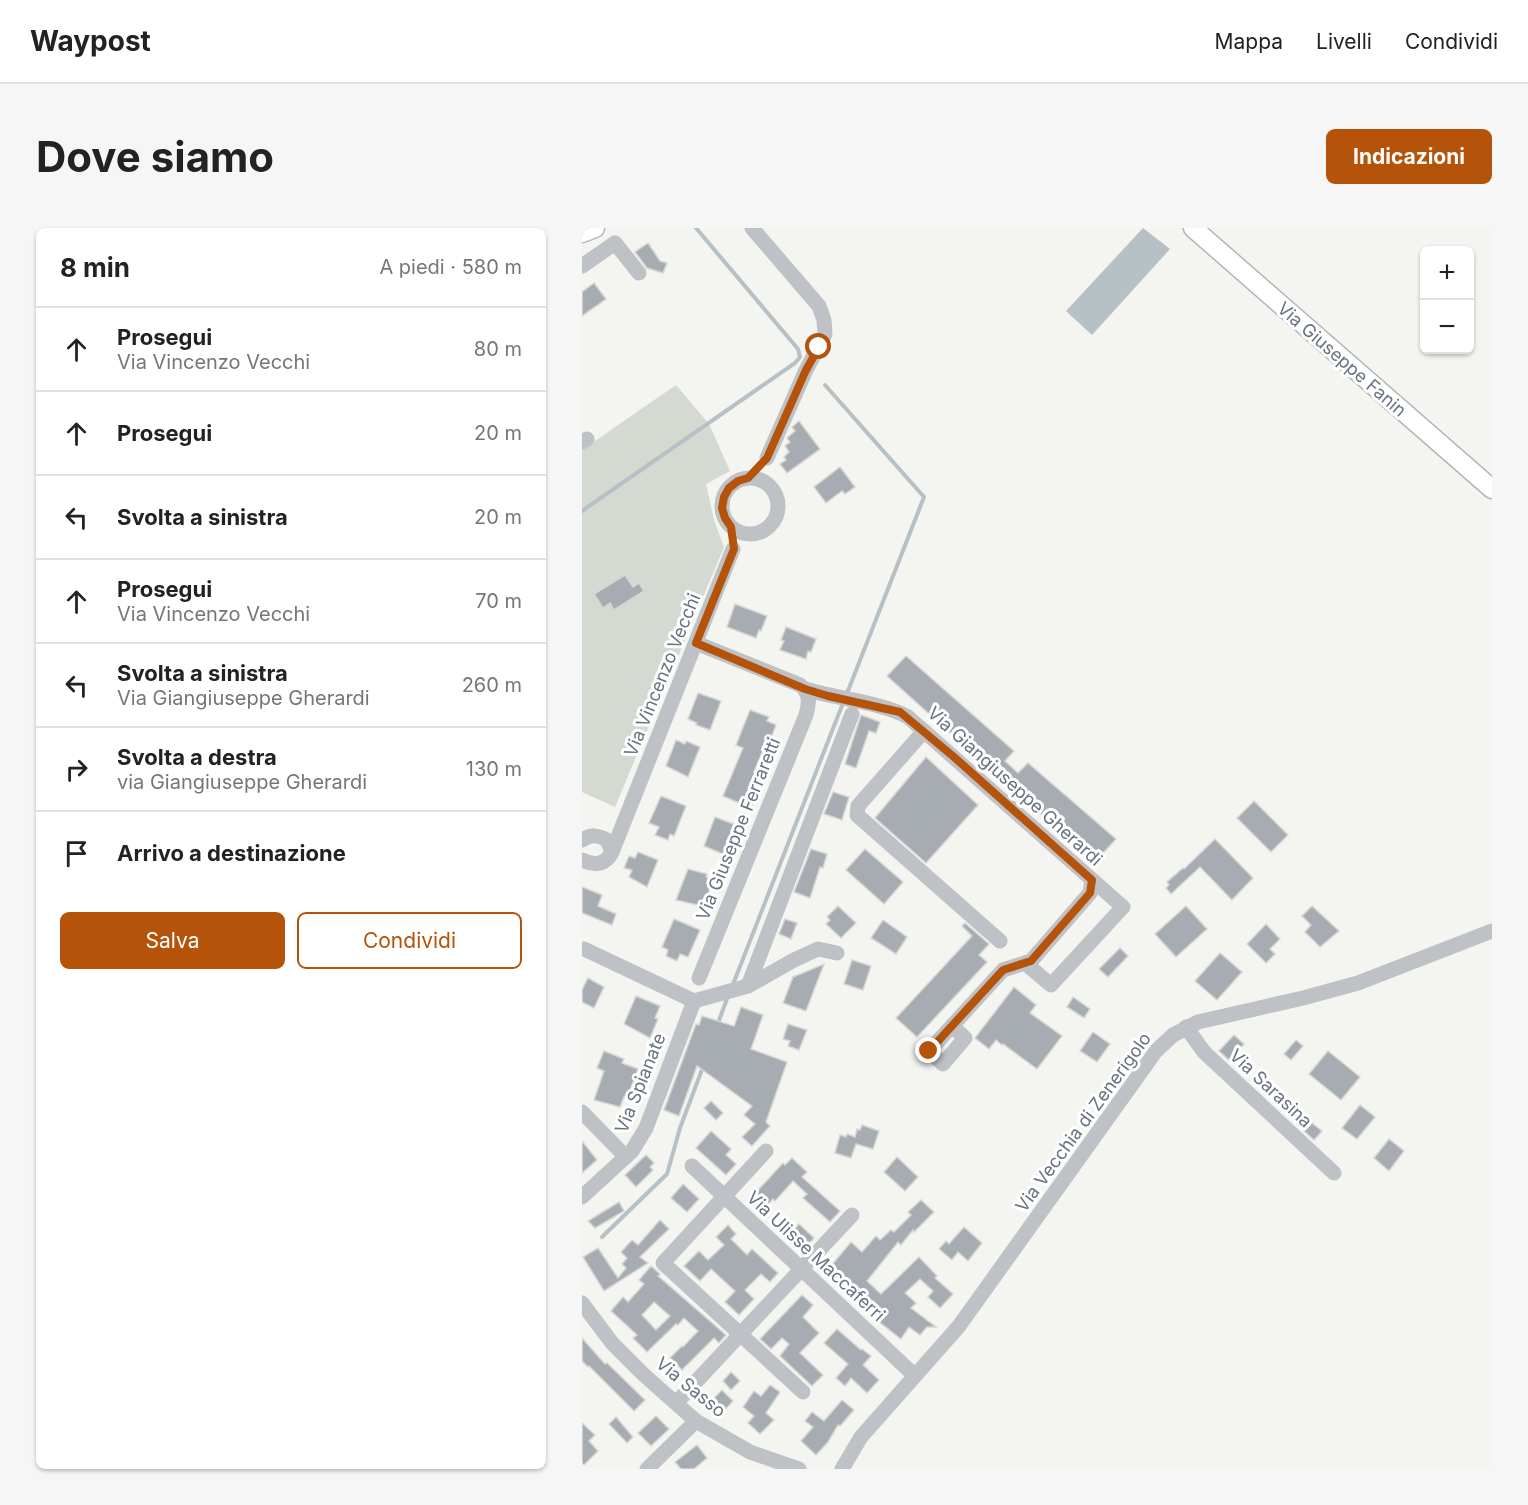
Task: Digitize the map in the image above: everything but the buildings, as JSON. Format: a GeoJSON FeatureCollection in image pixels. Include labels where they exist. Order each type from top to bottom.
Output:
{"type":"FeatureCollection","features":[{"type":"Feature","properties":{"kind":"main road"},"geometry":{"type":"LineString","coordinates":[[582,233],[595,228]]}},
{"type":"Feature","properties":{"kind":"main road","name":"Via Giuseppe Fanin"},"geometry":{"type":"LineString","coordinates":[[1192,228],[1492,489]]}},
{"type":"Feature","properties":{"kind":"street"},"geometry":{"type":"LineString","coordinates":[[748,478],[767,458],[806,370],[825,334],[819,306],[752,228]]}},
{"type":"Feature","properties":{"kind":"street"},"geometry":{"type":"LineString","coordinates":[[582,266],[615,243],[639,273]]}},
{"type":"Feature","properties":{"kind":"street"},"geometry":{"type":"LineString","coordinates":[[767,458],[768,484]]}},
{"type":"Feature","properties":{"kind":"street"},"geometry":{"type":"LineString","coordinates":[[748,478],[759,479],[768,484],[777,497],[778,507],[776,518],[769,527],[753,534],[731,527],[722,508],[729,488],[738,481],[748,478]]}},
{"type":"Feature","properties":{"kind":"street","name":"Via Vincenzo Vecchi"},"geometry":{"type":"LineString","coordinates":[[731,527],[734,549]]}},
{"type":"Feature","properties":{"kind":"street","name":"Via Vincenzo Vecchi"},"geometry":{"type":"LineString","coordinates":[[612,852],[734,549],[744,538],[753,534]]}},
{"type":"Feature","properties":{"kind":"street","name":"Via Giangiuseppe Gherardi"},"geometry":{"type":"LineString","coordinates":[[696,643],[806,692],[828,696],[855,708],[900,712],[1123,908],[1051,985],[1025,963]]}},
{"type":"Feature","properties":{"kind":"street","name":"Via Giuseppe Ferraretti"},"geometry":{"type":"LineString","coordinates":[[699,978],[806,715],[809,702],[806,692]]}},
{"type":"Feature","properties":{"kind":"street"},"geometry":{"type":"LineString","coordinates":[[742,988],[855,708]]}},
{"type":"Feature","properties":{"kind":"street"},"geometry":{"type":"LineString","coordinates":[[924,731],[858,806],[857,815],[1000,941]]}},
{"type":"Feature","properties":{"kind":"street"},"geometry":{"type":"LineString","coordinates":[[588,837],[614,827],[627,814]]}},
{"type":"Feature","properties":{"kind":"street"},"geometry":{"type":"LineString","coordinates":[[582,860],[596,864],[603,863],[612,852],[607,840],[588,837]]}},
{"type":"Feature","properties":{"kind":"street","name":"Via Giangiuseppe Gherardi"},"geometry":{"type":"LineString","coordinates":[[952,1026],[1003,970],[1031,961],[1090,893],[1092,880]]}},
{"type":"Feature","properties":{"kind":"street","name":"Via Vecchia di Zenerigolo"},"geometry":{"type":"LineString","coordinates":[[842,1469],[861,1437],[959,1326],[1156,1051],[1173,1035],[1186,1027],[1214,1017],[1303,998],[1358,983],[1492,931]]}},
{"type":"Feature","properties":{"kind":"street"},"geometry":{"type":"LineString","coordinates":[[584,949],[694,1000],[742,988],[818,950],[837,953]]}},
{"type":"Feature","properties":{"kind":"street","name":"Via Spianate"},"geometry":{"type":"LineString","coordinates":[[582,1197],[637,1145],[646,1128],[694,1000]]}},
{"type":"Feature","properties":{"kind":"street","name":"Via Sarasina"},"geometry":{"type":"LineString","coordinates":[[1186,1027],[1204,1052],[1334,1173]]}},
{"type":"Feature","properties":{"kind":"street"},"geometry":{"type":"LineString","coordinates":[[582,1112],[626,1157]]}},
{"type":"Feature","properties":{"kind":"street"},"geometry":{"type":"LineString","coordinates":[[766,1151],[663,1263],[803,1392]]}},
{"type":"Feature","properties":{"kind":"street","name":"Via Ulisse Maccaferri"},"geometry":{"type":"LineString","coordinates":[[692,1166],[914,1375]]}},
{"type":"Feature","properties":{"kind":"street"},"geometry":{"type":"LineString","coordinates":[[676,1403],[852,1215]]}},
{"type":"Feature","properties":{"kind":"street","name":"Via Sasso"},"geometry":{"type":"LineString","coordinates":[[582,1303],[612,1344],[696,1421],[750,1452],[799,1469]]}},
{"type":"Feature","properties":{"kind":"street"},"geometry":{"type":"LineString","coordinates":[[647,1469],[696,1421]]}},
{"type":"Feature","properties":{"kind":"shaded area"},"geometry":{"type":"Polygon","coordinates":[[[1143,228],[1170,249],[1092,335],[1066,311],[1143,228]]]}},
{"type":"Feature","properties":{"kind":"shaded area"},"geometry":{"type":"Polygon","coordinates":[[[676,385],[709,424],[730,471],[706,484],[714,520],[724,547],[615,807],[582,792],[582,450],[676,385]]]}},
{"type":"Feature","properties":{"kind":"waterway"},"geometry":{"type":"LineString","coordinates":[[582,511],[795,363],[800,357],[798,349],[696,228]]}},
{"type":"Feature","properties":{"kind":"waterway"},"geometry":{"type":"LineString","coordinates":[[825,385],[924,497],[846,696]]}},
{"type":"Feature","properties":{"kind":"waterway"},"geometry":{"type":"LineString","coordinates":[[732,987],[843,703]]}},
{"type":"Feature","properties":{"kind":"waterway"},"geometry":{"type":"LineString","coordinates":[[717,1026],[728,996]]}},
{"type":"Feature","properties":{"kind":"waterway"},"geometry":{"type":"LineString","coordinates":[[602,1237],[667,1174],[680,1128],[703,1067]]}},
{"type":"Feature","properties":{"kind":"route"},"geometry":{"type":"LineString","coordinates":[[819,347],[806,370],[767,458],[748,478],[738,481],[729,488],[724,497],[722,508],[731,527],[734,549],[696,643],[805,689],[900,712],[1092,880],[1090,893],[1031,961],[1003,970],[929,1051]]}}]}
